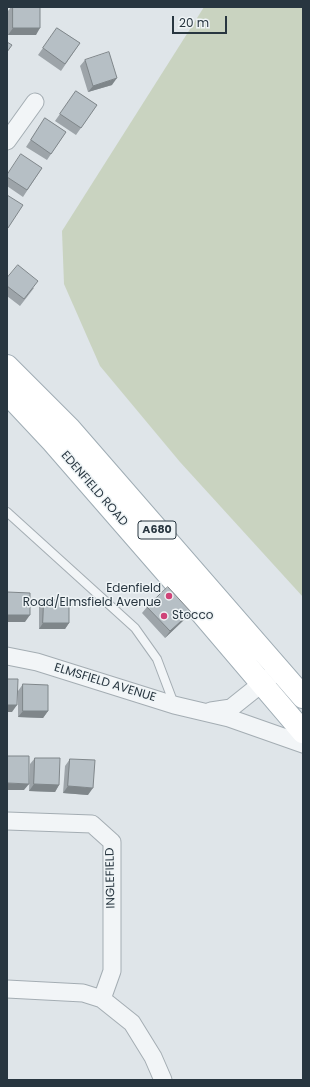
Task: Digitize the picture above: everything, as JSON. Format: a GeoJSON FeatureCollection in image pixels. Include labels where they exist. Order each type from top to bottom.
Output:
{"type":"FeatureCollection","features":[{"type":"Feature","properties":{"kind":"main road","name":"EDENFIELD ROAD"},"geometry":{"type":"LineString","coordinates":[[7,366],[68,428],[303,697]]}},
{"type":"Feature","properties":{"kind":"main road","name":"EDENFIELD ROAD"},"geometry":{"type":"LineString","coordinates":[[16,407],[54,442],[303,732]]}},
{"type":"Feature","properties":{"kind":"street"},"geometry":{"type":"LineString","coordinates":[[7,141],[35,102]]}},
{"type":"Feature","properties":{"kind":"street","name":"ELMSFIELD AVENUE"},"geometry":{"type":"LineString","coordinates":[[7,656],[37,662],[174,705],[229,718],[303,744]]}},
{"type":"Feature","properties":{"kind":"street","name":"ELMSFIELD AVENUE"},"geometry":{"type":"LineString","coordinates":[[202,712],[231,708],[279,670]]}},
{"type":"Feature","properties":{"kind":"street","name":"INGLEFIELD"},"geometry":{"type":"LineString","coordinates":[[7,821],[92,824],[112,842],[112,971],[102,999]]}},
{"type":"Feature","properties":{"kind":"street"},"geometry":{"type":"LineString","coordinates":[[7,989],[83,993],[102,999],[132,1023],[154,1057],[163,1080]]}},
{"type":"Feature","properties":{"kind":"lane"},"geometry":{"type":"LineString","coordinates":[[7,512],[135,628],[158,659],[174,705]]}},
{"type":"Feature","properties":{"kind":"green space"},"geometry":{"type":"Polygon","coordinates":[[[204,7],[303,7],[303,597],[180,462],[100,366],[64,284],[62,231],[204,7]]]}},
{"type":"Feature","properties":{"kind":"building"},"geometry":{"type":"Polygon","coordinates":[[[13,7],[40,7],[40,28],[13,28],[13,7]]]}},
{"type":"Feature","properties":{"kind":"building"},"geometry":{"type":"Polygon","coordinates":[[[57,28],[80,43],[65,64],[43,48],[57,28]]]}},
{"type":"Feature","properties":{"kind":"building"},"geometry":{"type":"Polygon","coordinates":[[[7,42],[12,45],[7,52],[7,42]]]}},
{"type":"Feature","properties":{"kind":"building"},"geometry":{"type":"Polygon","coordinates":[[[109,52],[117,78],[93,86],[85,60],[109,52]]]}},
{"type":"Feature","properties":{"kind":"building"},"geometry":{"type":"Polygon","coordinates":[[[76,91],[97,105],[81,128],[60,114],[76,91]]]}},
{"type":"Feature","properties":{"kind":"building"},"geometry":{"type":"Polygon","coordinates":[[[45,118],[66,132],[51,154],[31,140],[45,118]]]}},
{"type":"Feature","properties":{"kind":"building"},"geometry":{"type":"Polygon","coordinates":[[[21,154],[42,168],[27,190],[7,177],[21,154]]]}},
{"type":"Feature","properties":{"kind":"building"},"geometry":{"type":"Polygon","coordinates":[[[7,195],[23,205],[8,228],[7,228],[7,195]]]}},
{"type":"Feature","properties":{"kind":"building"},"geometry":{"type":"Polygon","coordinates":[[[18,265],[38,281],[24,299],[7,286],[7,278],[18,265]]]}},
{"type":"Feature","properties":{"kind":"building","name":"Stocco"},"geometry":{"type":"Polygon","coordinates":[[[168,587],[191,612],[170,631],[147,607],[168,587]]]}},
{"type":"Feature","properties":{"kind":"building"},"geometry":{"type":"Polygon","coordinates":[[[7,592],[30,593],[30,615],[7,615],[7,592]]]}},
{"type":"Feature","properties":{"kind":"building"},"geometry":{"type":"Polygon","coordinates":[[[44,600],[69,600],[69,623],[43,623],[44,600]]]}},
{"type":"Feature","properties":{"kind":"building"},"geometry":{"type":"Polygon","coordinates":[[[7,679],[18,679],[17,705],[7,705],[7,679]]]}},
{"type":"Feature","properties":{"kind":"building"},"geometry":{"type":"Polygon","coordinates":[[[23,684],[48,685],[48,711],[23,711],[23,684]]]}},
{"type":"Feature","properties":{"kind":"building"},"geometry":{"type":"Polygon","coordinates":[[[7,756],[29,756],[29,784],[7,783],[7,756]]]}},
{"type":"Feature","properties":{"kind":"building"},"geometry":{"type":"Polygon","coordinates":[[[35,758],[60,758],[59,785],[34,784],[35,758]]]}},
{"type":"Feature","properties":{"kind":"building"},"geometry":{"type":"Polygon","coordinates":[[[70,759],[95,760],[93,788],[68,786],[70,759]]]}},
{"type":"Feature","properties":{"kind":"place","name":"Edenfield Road/Elmsfield Avenue"},"geometry":{"type":"Point","coordinates":[169,596]}},
{"type":"Feature","properties":{"kind":"place","name":"Stocco"},"geometry":{"type":"Point","coordinates":[164,616]}}]}
